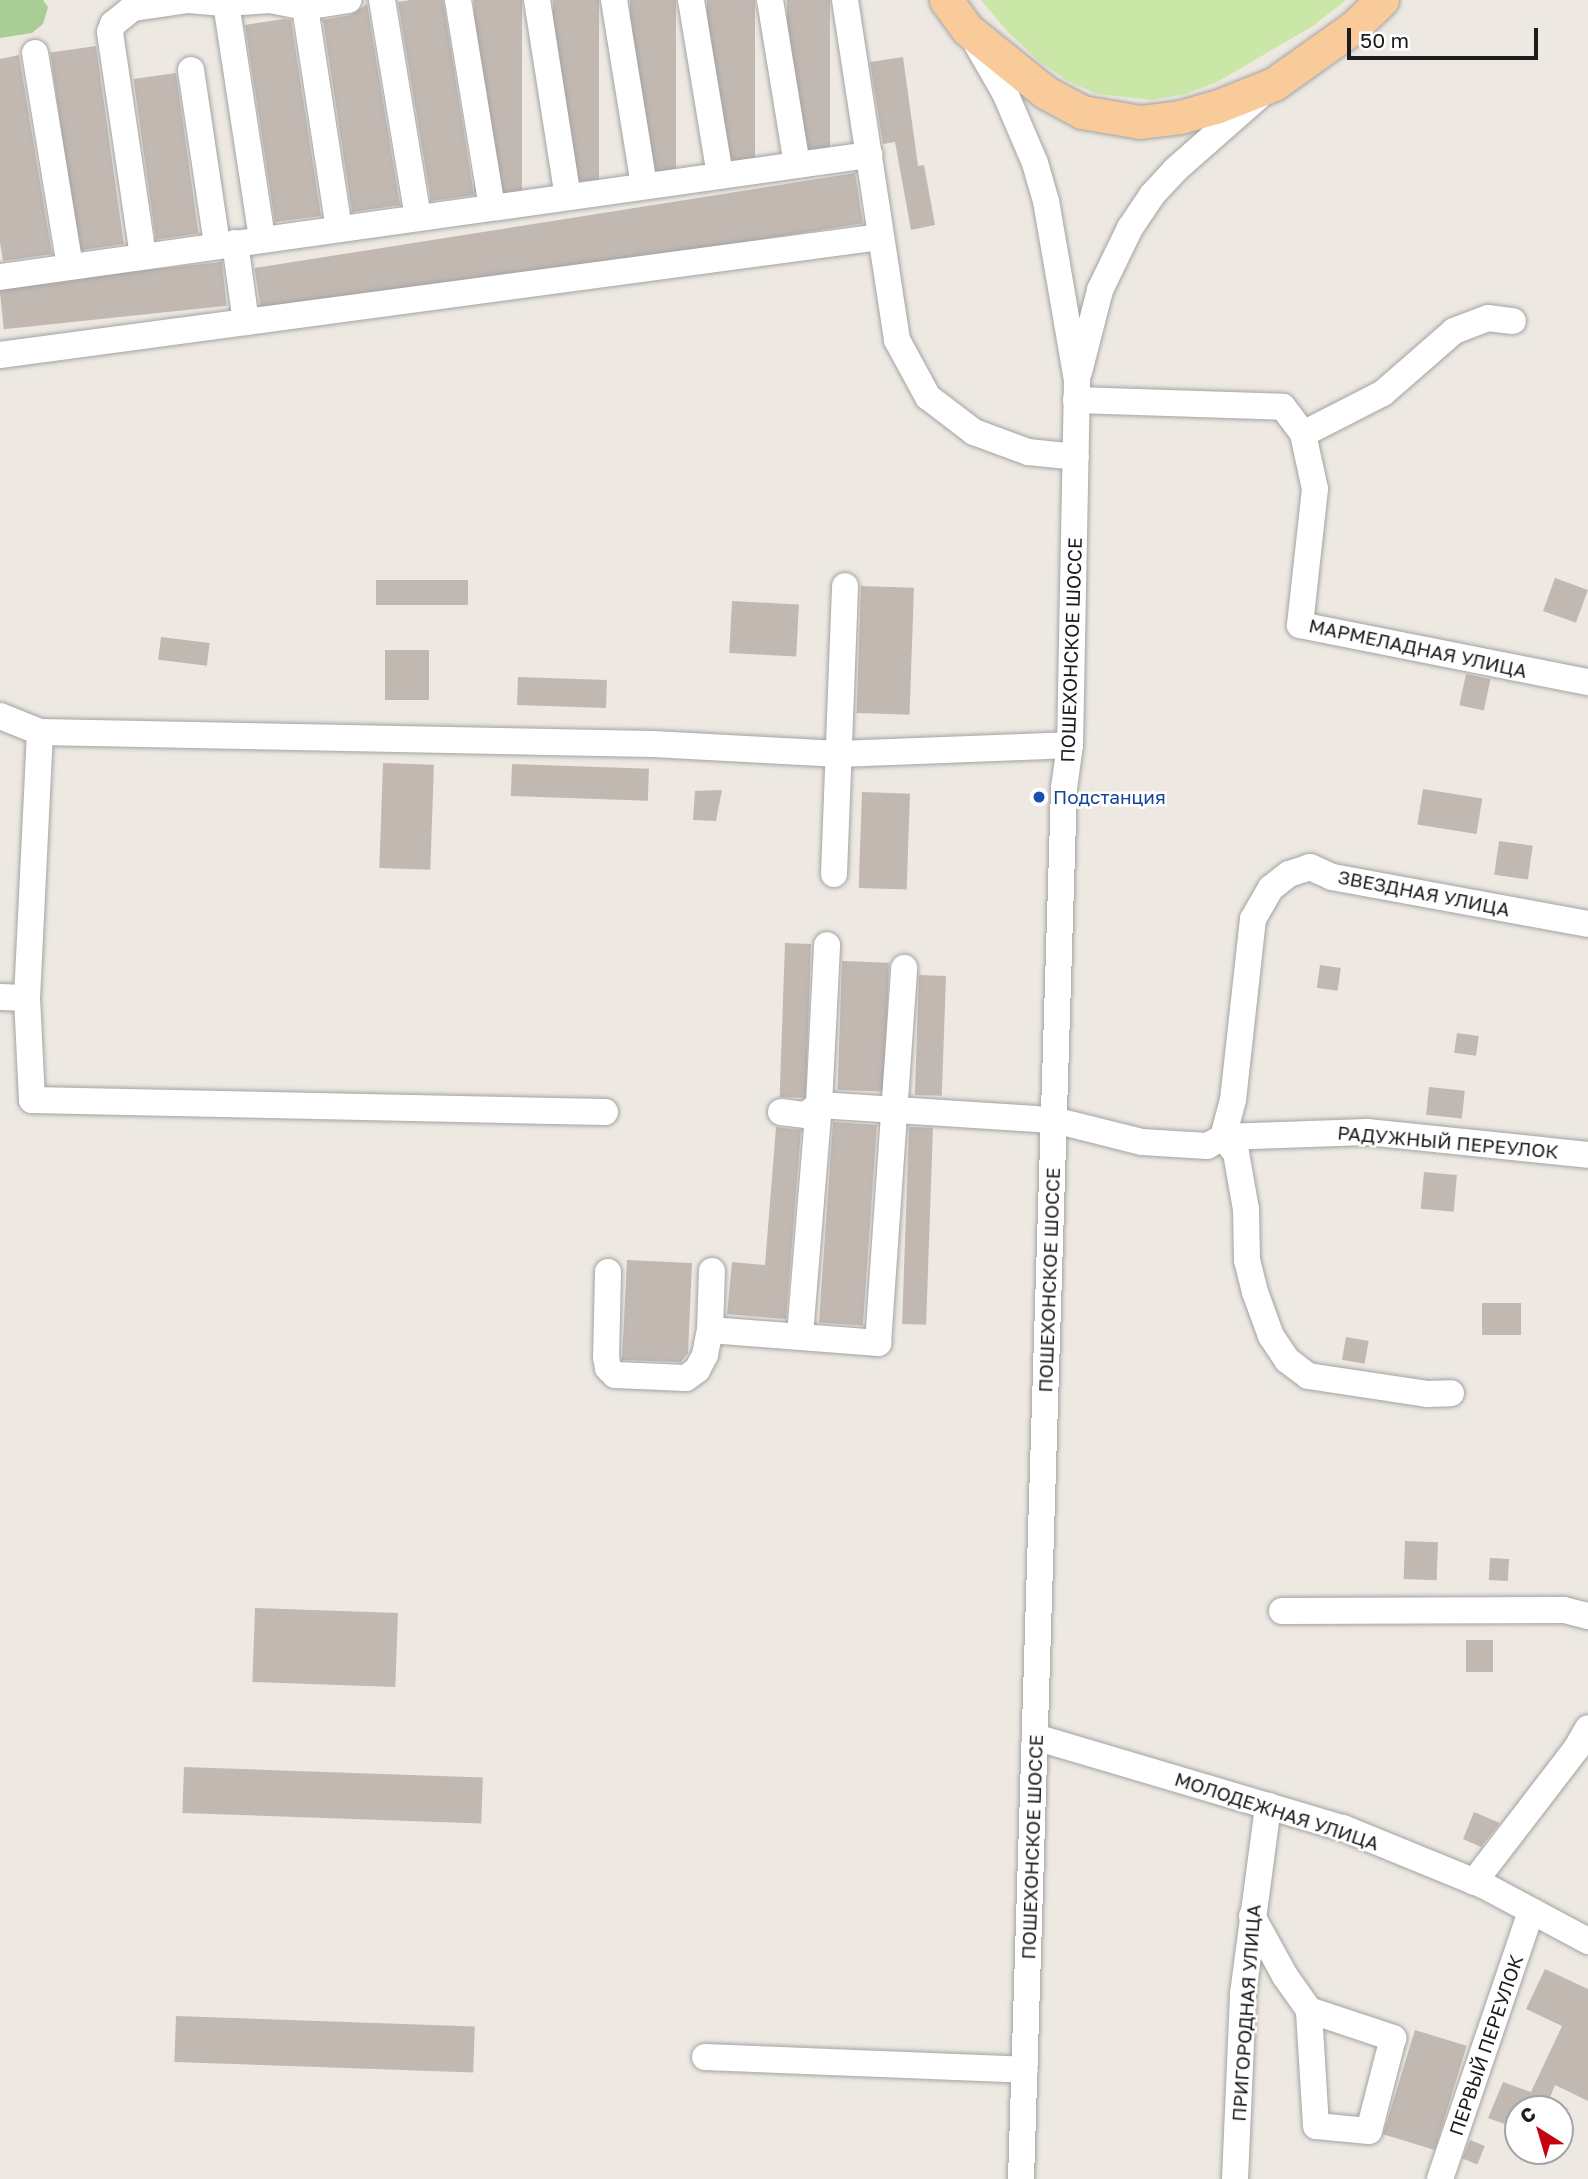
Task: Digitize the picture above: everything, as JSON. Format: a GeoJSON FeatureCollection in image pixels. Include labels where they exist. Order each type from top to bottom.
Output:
{"type":"FeatureCollection","features":[{"type":"Feature","properties":{"kind":"main road"},"geometry":{"type":"LineString","coordinates":[[946,0],[967,29],[1045,92],[1082,112],[1104,118],[1140,122],[1180,117],[1216,107],[1274,84],[1354,27],[1382,0]]}},
{"type":"Feature","properties":{"kind":"street"},"geometry":{"type":"LineString","coordinates":[[143,256],[110,32],[113,24],[133,8],[188,0],[226,4],[270,0],[305,7],[348,0]]}},
{"type":"Feature","properties":{"kind":"street"},"geometry":{"type":"LineString","coordinates":[[382,0],[418,217]]}},
{"type":"Feature","properties":{"kind":"street"},"geometry":{"type":"LineString","coordinates":[[458,0],[492,207]]}},
{"type":"Feature","properties":{"kind":"street"},"geometry":{"type":"LineString","coordinates":[[537,0],[568,197]]}},
{"type":"Feature","properties":{"kind":"street"},"geometry":{"type":"LineString","coordinates":[[614,0],[644,186]]}},
{"type":"Feature","properties":{"kind":"street"},"geometry":{"type":"LineString","coordinates":[[691,0],[720,176]]}},
{"type":"Feature","properties":{"kind":"street"},"geometry":{"type":"LineString","coordinates":[[770,0],[797,165]]}},
{"type":"Feature","properties":{"kind":"street"},"geometry":{"type":"LineString","coordinates":[[845,0],[897,341],[928,397],[974,432],[1028,452],[1076,457]]}},
{"type":"Feature","properties":{"kind":"street"},"geometry":{"type":"LineString","coordinates":[[226,4],[262,239]]}},
{"type":"Feature","properties":{"kind":"street"},"geometry":{"type":"LineString","coordinates":[[305,7],[339,228]]}},
{"type":"Feature","properties":{"kind":"street"},"geometry":{"type":"LineString","coordinates":[[967,29],[1005,93],[1035,163],[1046,201],[1077,390]]}},
{"type":"Feature","properties":{"kind":"street"},"geometry":{"type":"LineString","coordinates":[[35,53],[70,266]]}},
{"type":"Feature","properties":{"kind":"street"},"geometry":{"type":"LineString","coordinates":[[191,70],[226,244],[246,323]]}},
{"type":"Feature","properties":{"kind":"street"},"geometry":{"type":"LineString","coordinates":[[1077,390],[1100,290],[1115,256],[1152,195],[1225,124],[1274,84]]}},
{"type":"Feature","properties":{"kind":"street"},"geometry":{"type":"LineString","coordinates":[[0,277],[869,155]]}},
{"type":"Feature","properties":{"kind":"street"},"geometry":{"type":"LineString","coordinates":[[0,355],[881,237]]}},
{"type":"Feature","properties":{"kind":"street"},"geometry":{"type":"LineString","coordinates":[[1303,433],[1383,393],[1454,331],[1488,318],[1513,321]]}},
{"type":"Feature","properties":{"kind":"street","name":"МАРМЕЛАДНАЯ УЛИЦА"},"geometry":{"type":"LineString","coordinates":[[1077,390],[1283,407],[1303,433],[1315,489],[1300,625],[1588,682]]}},
{"type":"Feature","properties":{"kind":"street","name":"ПОШЕХОНСКОЕ ШОССЕ"},"geometry":{"type":"LineString","coordinates":[[1021,2179],[1064,788],[1070,745],[1077,390]]}},
{"type":"Feature","properties":{"kind":"street"},"geometry":{"type":"LineString","coordinates":[[834,873],[845,586]]}},
{"type":"Feature","properties":{"kind":"street"},"geometry":{"type":"LineString","coordinates":[[0,716],[40,732],[653,744],[839,754],[1070,745]]}},
{"type":"Feature","properties":{"kind":"street"},"geometry":{"type":"LineString","coordinates":[[40,732],[27,998],[32,1100],[605,1112]]}},
{"type":"Feature","properties":{"kind":"street","name":"ЗВЕЗДНАЯ УЛИЦА"},"geometry":{"type":"LineString","coordinates":[[1223,1137],[1233,1100],[1253,919],[1271,888],[1289,874],[1310,867],[1332,877],[1588,924]]}},
{"type":"Feature","properties":{"kind":"street"},"geometry":{"type":"LineString","coordinates":[[800,1335],[819,1105],[827,945]]}},
{"type":"Feature","properties":{"kind":"street"},"geometry":{"type":"LineString","coordinates":[[710,1329],[878,1343],[904,968]]}},
{"type":"Feature","properties":{"kind":"street"},"geometry":{"type":"LineString","coordinates":[[0,997],[27,998]]}},
{"type":"Feature","properties":{"kind":"street","name":"РАДУЖНЫЙ ПЕРЕУЛОК"},"geometry":{"type":"LineString","coordinates":[[781,1112],[806,1115],[819,1105],[1054,1120],[1142,1142],[1207,1146],[1223,1137],[1367,1132],[1588,1155]]}},
{"type":"Feature","properties":{"kind":"street"},"geometry":{"type":"LineString","coordinates":[[1223,1137],[1236,1153],[1246,1209],[1247,1260],[1255,1292],[1271,1336],[1287,1360],[1308,1376],[1427,1394],[1451,1393]]}},
{"type":"Feature","properties":{"kind":"street"},"geometry":{"type":"LineString","coordinates":[[608,1272],[608,1368],[615,1375],[686,1378],[697,1370],[705,1355],[710,1329],[712,1271]]}},
{"type":"Feature","properties":{"kind":"street"},"geometry":{"type":"LineString","coordinates":[[1282,1611],[1564,1610],[1588,1616]]}},
{"type":"Feature","properties":{"kind":"street"},"geometry":{"type":"LineString","coordinates":[[1474,1882],[1576,1749],[1588,1728]]}},
{"type":"Feature","properties":{"kind":"street","name":"МОЛОДЕЖНАЯ УЛИЦА"},"geometry":{"type":"LineString","coordinates":[[1035,1737],[1342,1828],[1474,1882],[1588,1941]]}},
{"type":"Feature","properties":{"kind":"street","name":"ПРИГОРОДНАЯ УЛИЦА"},"geometry":{"type":"LineString","coordinates":[[1235,2179],[1243,1994],[1268,1806]]}},
{"type":"Feature","properties":{"kind":"street","name":"ПЕРВЫЙ ПЕРЕУЛОК"},"geometry":{"type":"LineString","coordinates":[[1440,2179],[1531,1911]]}},
{"type":"Feature","properties":{"kind":"street"},"geometry":{"type":"LineString","coordinates":[[1252,1916],[1285,1976],[1309,2010],[1316,2126],[1368,2131],[1393,2038],[1309,2010]]}},
{"type":"Feature","properties":{"kind":"street"},"geometry":{"type":"LineString","coordinates":[[705,2057],[1025,2070]]}},
{"type":"Feature","properties":{"kind":"green space"},"geometry":{"type":"Polygon","coordinates":[[[0,0],[43,0],[48,7],[43,24],[32,33],[0,38],[0,0]]]}},
{"type":"Feature","properties":{"kind":"green space"},"geometry":{"type":"Polygon","coordinates":[[[981,0],[1346,0],[1313,26],[1217,82],[1186,94],[1152,100],[1097,94],[1068,81],[1040,62],[1006,30],[981,0]]]}},
{"type":"Feature","properties":{"kind":"building"},"geometry":{"type":"Polygon","coordinates":[[[443,0],[474,195],[431,201],[398,2],[443,0]]]}},
{"type":"Feature","properties":{"kind":"building"},"geometry":{"type":"Polygon","coordinates":[[[474,0],[522,0],[522,193],[474,193],[474,0]]]}},
{"type":"Feature","properties":{"kind":"building"},"geometry":{"type":"Polygon","coordinates":[[[553,0],[599,0],[599,181],[553,181],[553,0]]]}},
{"type":"Feature","properties":{"kind":"building"},"geometry":{"type":"Polygon","coordinates":[[[630,0],[676,0],[676,171],[630,171],[630,0]]]}},
{"type":"Feature","properties":{"kind":"building"},"geometry":{"type":"Polygon","coordinates":[[[707,0],[755,0],[755,160],[707,160],[707,0]]]}},
{"type":"Feature","properties":{"kind":"building"},"geometry":{"type":"Polygon","coordinates":[[[787,0],[830,0],[830,149],[787,149],[787,0]]]}},
{"type":"Feature","properties":{"kind":"building"},"geometry":{"type":"Polygon","coordinates":[[[367,4],[400,205],[352,212],[323,20],[351,15],[367,4]]]}},
{"type":"Feature","properties":{"kind":"building"},"geometry":{"type":"Polygon","coordinates":[[[291,20],[321,216],[275,222],[245,25],[291,20]]]}},
{"type":"Feature","properties":{"kind":"building"},"geometry":{"type":"Polygon","coordinates":[[[96,46],[124,244],[78,250],[50,52],[96,46]]]}},
{"type":"Feature","properties":{"kind":"building"},"geometry":{"type":"Polygon","coordinates":[[[19,55],[52,254],[3,261],[0,242],[0,59],[19,55]]]}},
{"type":"Feature","properties":{"kind":"building"},"geometry":{"type":"Polygon","coordinates":[[[903,57],[918,166],[924,165],[935,225],[911,230],[895,142],[883,144],[870,62],[903,57]]]}},
{"type":"Feature","properties":{"kind":"building"},"geometry":{"type":"Polygon","coordinates":[[[176,73],[199,233],[156,239],[133,79],[176,73]]]}},
{"type":"Feature","properties":{"kind":"building"},"geometry":{"type":"Polygon","coordinates":[[[855,173],[863,223],[262,318],[254,268],[855,173]]]}},
{"type":"Feature","properties":{"kind":"building"},"geometry":{"type":"Polygon","coordinates":[[[222,262],[227,306],[4,329],[0,285],[222,262]]]}},
{"type":"Feature","properties":{"kind":"building"},"geometry":{"type":"Polygon","coordinates":[[[1555,578],[1588,590],[1576,623],[1543,611],[1555,578]]]}},
{"type":"Feature","properties":{"kind":"building"},"geometry":{"type":"Polygon","coordinates":[[[376,580],[468,580],[468,605],[376,605],[376,580]]]}},
{"type":"Feature","properties":{"kind":"building"},"geometry":{"type":"Polygon","coordinates":[[[861,586],[914,588],[910,715],[857,713],[861,586]]]}},
{"type":"Feature","properties":{"kind":"building"},"geometry":{"type":"Polygon","coordinates":[[[732,601],[799,605],[796,656],[729,653],[732,601]]]}},
{"type":"Feature","properties":{"kind":"building"},"geometry":{"type":"Polygon","coordinates":[[[161,637],[210,643],[207,666],[158,660],[161,637]]]}},
{"type":"Feature","properties":{"kind":"building"},"geometry":{"type":"Polygon","coordinates":[[[385,650],[429,650],[429,700],[385,700],[385,650]]]}},
{"type":"Feature","properties":{"kind":"building"},"geometry":{"type":"Polygon","coordinates":[[[1466,674],[1490,679],[1484,710],[1459,705],[1466,674]]]}},
{"type":"Feature","properties":{"kind":"building"},"geometry":{"type":"Polygon","coordinates":[[[518,677],[607,680],[606,708],[517,705],[518,677]]]}},
{"type":"Feature","properties":{"kind":"building"},"geometry":{"type":"Polygon","coordinates":[[[383,763],[434,765],[430,870],[379,868],[383,763]]]}},
{"type":"Feature","properties":{"kind":"building"},"geometry":{"type":"Polygon","coordinates":[[[512,764],[649,769],[648,801],[511,796],[512,764]]]}},
{"type":"Feature","properties":{"kind":"building"},"geometry":{"type":"Polygon","coordinates":[[[1423,789],[1482,798],[1477,834],[1417,825],[1423,789]]]}},
{"type":"Feature","properties":{"kind":"building"},"geometry":{"type":"Polygon","coordinates":[[[722,790],[716,821],[693,820],[695,791],[722,790]]]}},
{"type":"Feature","properties":{"kind":"building"},"geometry":{"type":"Polygon","coordinates":[[[862,792],[910,794],[907,890],[859,888],[862,792]]]}},
{"type":"Feature","properties":{"kind":"building"},"geometry":{"type":"Polygon","coordinates":[[[1499,841],[1533,846],[1528,879],[1494,875],[1499,841]]]}},
{"type":"Feature","properties":{"kind":"building"},"geometry":{"type":"Polygon","coordinates":[[[785,943],[811,944],[806,1098],[780,1097],[785,943]]]}},
{"type":"Feature","properties":{"kind":"building"},"geometry":{"type":"Polygon","coordinates":[[[842,961],[889,963],[884,1092],[837,1090],[842,961]]]}},
{"type":"Feature","properties":{"kind":"building"},"geometry":{"type":"Polygon","coordinates":[[[1320,965],[1341,968],[1338,991],[1317,988],[1320,965]]]}},
{"type":"Feature","properties":{"kind":"building"},"geometry":{"type":"Polygon","coordinates":[[[919,975],[946,976],[942,1096],[915,1095],[919,975]]]}},
{"type":"Feature","properties":{"kind":"building"},"geometry":{"type":"Polygon","coordinates":[[[1457,1033],[1479,1036],[1476,1056],[1454,1053],[1457,1033]]]}},
{"type":"Feature","properties":{"kind":"building"},"geometry":{"type":"Polygon","coordinates":[[[1429,1087],[1465,1091],[1462,1119],[1426,1115],[1429,1087]]]}},
{"type":"Feature","properties":{"kind":"building"},"geometry":{"type":"Polygon","coordinates":[[[833,1122],[877,1125],[863,1326],[819,1323],[833,1122]]]}},
{"type":"Feature","properties":{"kind":"building"},"geometry":{"type":"Polygon","coordinates":[[[776,1127],[801,1130],[786,1319],[727,1314],[732,1262],[765,1265],[776,1127]]]}},
{"type":"Feature","properties":{"kind":"building"},"geometry":{"type":"Polygon","coordinates":[[[909,1127],[933,1128],[926,1325],[902,1324],[909,1127]]]}},
{"type":"Feature","properties":{"kind":"building"},"geometry":{"type":"Polygon","coordinates":[[[1424,1172],[1457,1175],[1454,1212],[1421,1209],[1424,1172]]]}},
{"type":"Feature","properties":{"kind":"building"},"geometry":{"type":"Polygon","coordinates":[[[627,1260],[692,1263],[688,1353],[681,1362],[622,1360],[627,1260]]]}},
{"type":"Feature","properties":{"kind":"building"},"geometry":{"type":"Polygon","coordinates":[[[1482,1303],[1521,1303],[1521,1335],[1482,1335],[1482,1303]]]}},
{"type":"Feature","properties":{"kind":"building"},"geometry":{"type":"Polygon","coordinates":[[[1346,1337],[1369,1341],[1365,1364],[1342,1360],[1346,1337]]]}},
{"type":"Feature","properties":{"kind":"building"},"geometry":{"type":"Polygon","coordinates":[[[1405,1541],[1438,1542],[1437,1580],[1404,1579],[1405,1541]]]}},
{"type":"Feature","properties":{"kind":"building"},"geometry":{"type":"Polygon","coordinates":[[[1490,1558],[1509,1559],[1508,1581],[1489,1580],[1490,1558]]]}},
{"type":"Feature","properties":{"kind":"building"},"geometry":{"type":"Polygon","coordinates":[[[255,1608],[398,1613],[395,1687],[252,1682],[255,1608]]]}},
{"type":"Feature","properties":{"kind":"building"},"geometry":{"type":"Polygon","coordinates":[[[1466,1640],[1493,1640],[1493,1672],[1466,1672],[1466,1640]]]}},
{"type":"Feature","properties":{"kind":"building"},"geometry":{"type":"Polygon","coordinates":[[[184,1767],[483,1777],[481,1823],[182,1813],[184,1767]]]}},
{"type":"Feature","properties":{"kind":"building"},"geometry":{"type":"Polygon","coordinates":[[[1474,1812],[1500,1823],[1481,1847],[1463,1839],[1474,1812]]]}},
{"type":"Feature","properties":{"kind":"building"},"geometry":{"type":"Polygon","coordinates":[[[1545,1969],[1588,1989],[1588,2101],[1555,2085],[1551,2095],[1504,2095],[1504,2124],[1488,2118],[1503,2082],[1531,2092],[1562,2026],[1526,2009],[1545,1969]]]}},
{"type":"Feature","properties":{"kind":"building"},"geometry":{"type":"Polygon","coordinates":[[[176,2016],[475,2026],[473,2072],[174,2062],[176,2016]]]}},
{"type":"Feature","properties":{"kind":"building"},"geometry":{"type":"Polygon","coordinates":[[[1415,2030],[1467,2046],[1435,2150],[1383,2134],[1415,2030]]]}},
{"type":"Feature","properties":{"kind":"building"},"geometry":{"type":"Polygon","coordinates":[[[1470,2140],[1485,2146],[1477,2165],[1463,2159],[1470,2140]]]}},
{"type":"Feature","properties":{"kind":"place","name":"Подстанция"},"geometry":{"type":"Point","coordinates":[1039,797]}}]}
